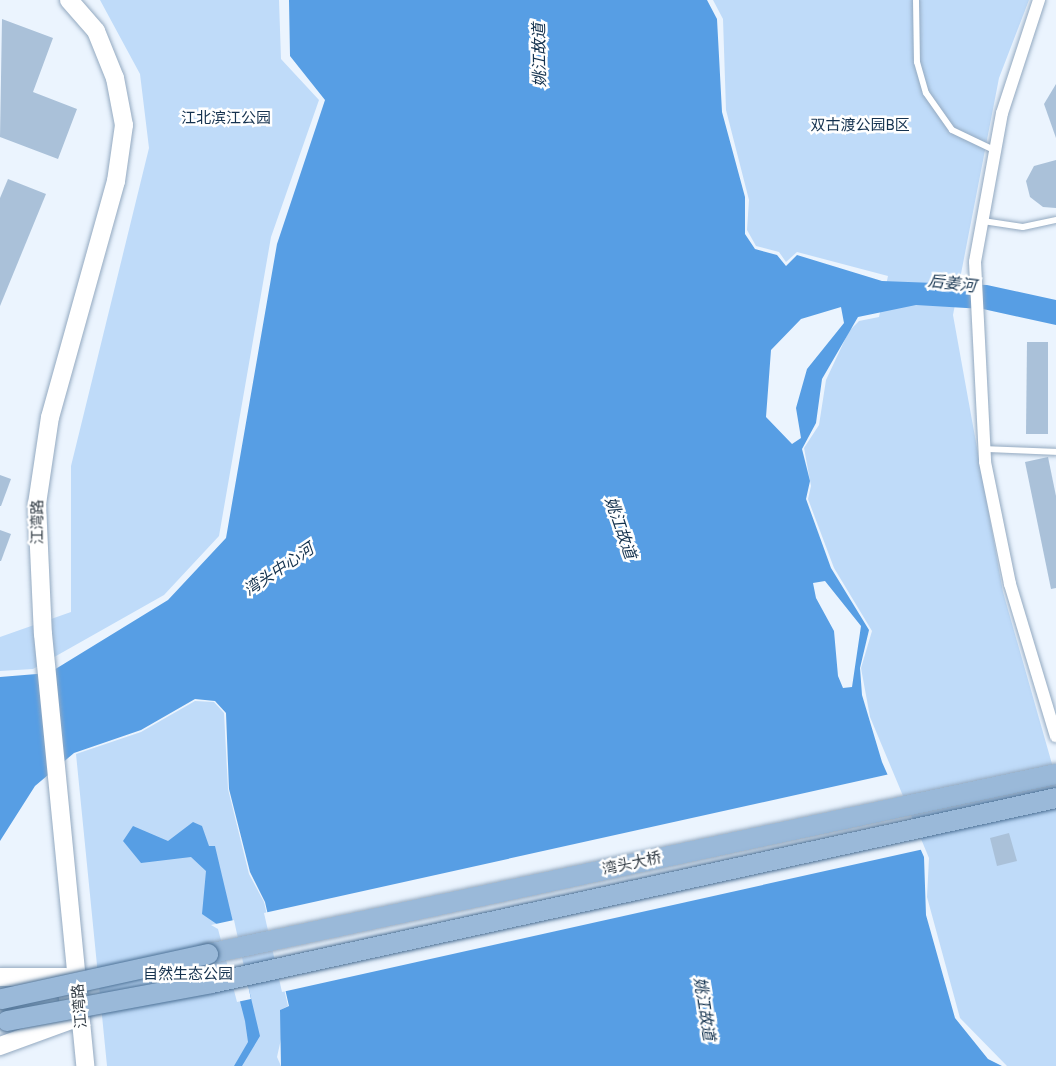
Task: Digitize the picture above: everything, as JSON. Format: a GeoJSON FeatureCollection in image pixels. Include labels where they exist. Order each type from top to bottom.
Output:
{"type":"FeatureCollection","features":[{"type":"Feature","properties":{"kind":"main road","name":"湾头大桥"},"geometry":{"type":"LineString","coordinates":[[1,999],[1056,774]]}},
{"type":"Feature","properties":{"kind":"main road","name":"湾头大桥"},"geometry":{"type":"LineString","coordinates":[[4,1022],[212,983],[1056,798]]}},
{"type":"Feature","properties":{"kind":"street","name":"江湾路"},"geometry":{"type":"LineString","coordinates":[[69,0],[96,31],[115,78],[124,125],[116,181],[41,462],[43,634],[85,1066]]}},
{"type":"Feature","properties":{"kind":"street"},"geometry":{"type":"LineString","coordinates":[[1039,0],[994,150],[975,262],[984,449],[1010,584],[1056,736]]}},
{"type":"Feature","properties":{"kind":"street"},"geometry":{"type":"LineString","coordinates":[[0,977],[65,977],[71,1020],[0,1046]]}},
{"type":"Feature","properties":{"kind":"lane"},"geometry":{"type":"LineString","coordinates":[[916,0],[917,62],[926,93],[952,130],[994,150]]}},
{"type":"Feature","properties":{"kind":"lane"},"geometry":{"type":"LineString","coordinates":[[981,220],[1023,226],[1056,220]]}},
{"type":"Feature","properties":{"kind":"lane"},"geometry":{"type":"LineString","coordinates":[[984,449],[1056,452]]}},
{"type":"Feature","properties":{"kind":"green space","name":"江北滨江公园"},"geometry":{"type":"Polygon","coordinates":[[[100,0],[279,0],[281,59],[319,100],[271,237],[219,536],[164,595],[33,669],[0,671],[0,637],[71,612],[71,466],[149,148],[140,74],[100,0]]]}},
{"type":"Feature","properties":{"kind":"green space","name":"双古渡公园B区"},"geometry":{"type":"Polygon","coordinates":[[[713,0],[1029,0],[999,78],[953,315],[1003,592],[1056,778],[1056,1066],[1007,1066],[960,1018],[927,897],[929,858],[870,717],[861,668],[872,631],[834,568],[808,499],[811,486],[804,448],[819,425],[826,380],[849,331],[859,321],[879,317],[888,276],[797,252],[786,262],[779,252],[756,246],[747,230],[749,200],[726,110],[723,19],[713,0]]]}},
{"type":"Feature","properties":{"kind":"green space","name":"自然生态公园"},"geometry":{"type":"Polygon","coordinates":[[[195,701],[214,702],[224,713],[228,789],[249,874],[264,902],[288,1006],[280,1010],[283,1030],[277,1057],[281,1066],[107,1066],[76,754],[141,732],[195,701]]]}},
{"type":"Feature","properties":{"kind":"water"},"geometry":{"type":"Polygon","coordinates":[[[289,0],[707,0],[717,19],[722,112],[745,197],[745,234],[755,249],[777,255],[786,266],[797,255],[882,281],[987,285],[1056,300],[1056,325],[983,309],[916,305],[858,317],[822,379],[816,423],[802,449],[810,481],[806,499],[831,568],[869,630],[860,668],[862,695],[882,762],[924,857],[926,915],[955,1018],[988,1059],[1002,1066],[281,1066],[280,1010],[289,1006],[265,902],[250,872],[229,789],[226,713],[215,701],[195,699],[141,730],[74,753],[35,786],[0,841],[0,677],[49,673],[168,600],[226,538],[277,244],[325,100],[290,56],[289,0]],[[841,307],[801,319],[771,350],[766,417],[792,444],[801,438],[796,408],[807,369],[844,323],[841,307]],[[825,581],[813,583],[816,598],[834,631],[838,676],[843,688],[852,687],[861,626],[825,581]]]}},
{"type":"Feature","properties":{"kind":"water"},"geometry":{"type":"Polygon","coordinates":[[[193,822],[202,826],[209,846],[215,846],[260,1036],[242,1066],[234,1066],[248,1042],[245,1021],[221,927],[202,914],[206,871],[191,857],[141,863],[123,841],[133,826],[168,841],[193,822]]]}},
{"type":"Feature","properties":{"kind":"pier"},"geometry":{"type":"Polygon","coordinates":[[[890,774],[924,849],[282,992],[264,913],[890,774]]]}},
{"type":"Feature","properties":{"kind":"pier"},"geometry":{"type":"Polygon","coordinates":[[[234,920],[251,999],[237,1002],[218,929],[211,925],[234,920]]]}},
{"type":"Feature","properties":{"kind":"building"},"geometry":{"type":"Polygon","coordinates":[[[2,19],[53,38],[33,92],[77,109],[58,159],[0,137],[2,19]]]}},
{"type":"Feature","properties":{"kind":"building"},"geometry":{"type":"Polygon","coordinates":[[[1056,84],[1056,138],[1044,104],[1056,84]]]}},
{"type":"Feature","properties":{"kind":"building"},"geometry":{"type":"Polygon","coordinates":[[[1056,160],[1056,208],[1043,207],[1030,197],[1026,181],[1034,166],[1056,160]]]}},
{"type":"Feature","properties":{"kind":"building"},"geometry":{"type":"Polygon","coordinates":[[[8,179],[46,194],[0,306],[0,198],[8,179]]]}},
{"type":"Feature","properties":{"kind":"building"},"geometry":{"type":"Polygon","coordinates":[[[1027,342],[1048,342],[1048,434],[1026,434],[1027,342]]]}},
{"type":"Feature","properties":{"kind":"building"},"geometry":{"type":"Polygon","coordinates":[[[1048,457],[1056,496],[1056,588],[1051,589],[1025,462],[1048,457]]]}},
{"type":"Feature","properties":{"kind":"building"},"geometry":{"type":"Polygon","coordinates":[[[0,475],[11,479],[1,506],[0,506],[0,475]]]}},
{"type":"Feature","properties":{"kind":"building"},"geometry":{"type":"Polygon","coordinates":[[[0,530],[11,534],[1,561],[0,561],[0,530]]]}},
{"type":"Feature","properties":{"kind":"building"},"geometry":{"type":"Polygon","coordinates":[[[1009,833],[1017,861],[997,866],[990,838],[1009,833]]]}},
{"type":"Feature","properties":{"kind":"water label","name":"姚江故道"},"geometry":{"type":"Point","coordinates":[540,55]}},
{"type":"Feature","properties":{"kind":"water label","name":"后姜河"},"geometry":{"type":"Point","coordinates":[952,284]}},
{"type":"Feature","properties":{"kind":"water label","name":"姚江故道"},"geometry":{"type":"Point","coordinates":[620,528]}},
{"type":"Feature","properties":{"kind":"water label","name":"湾头中心河"},"geometry":{"type":"Point","coordinates":[279,570]}},
{"type":"Feature","properties":{"kind":"water label","name":"姚江故道"},"geometry":{"type":"Point","coordinates":[704,1009]}}]}
